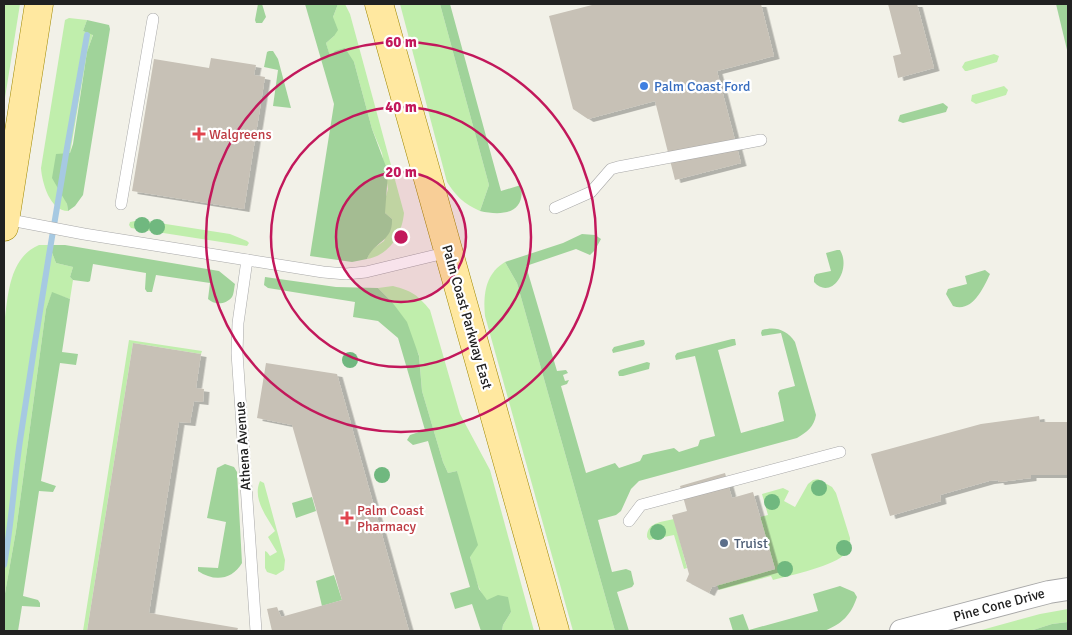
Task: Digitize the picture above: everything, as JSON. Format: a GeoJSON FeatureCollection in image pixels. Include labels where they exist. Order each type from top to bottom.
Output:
{"type":"FeatureCollection","features":[{"type":"Feature","properties":{"kind":"main road"},"geometry":{"type":"LineString","coordinates":[[4,223],[39,4]]}},
{"type":"Feature","properties":{"kind":"main road","name":"Palm Coast Parkway East"},"geometry":{"type":"LineString","coordinates":[[379,4],[555,631]]}},
{"type":"Feature","properties":{"kind":"street","name":"Pine Cone Drive"},"geometry":{"type":"LineString","coordinates":[[901,631],[1049,592],[1068,589]]}},
{"type":"Feature","properties":{"kind":"lane"},"geometry":{"type":"LineString","coordinates":[[121,204],[153,19]]}},
{"type":"Feature","properties":{"kind":"lane"},"geometry":{"type":"LineString","coordinates":[[555,208],[591,192],[611,169],[761,140]]}},
{"type":"Feature","properties":{"kind":"lane"},"geometry":{"type":"LineString","coordinates":[[4,223],[45,226],[247,260],[346,274],[366,272],[449,252]]}},
{"type":"Feature","properties":{"kind":"lane","name":"Athena Avenue"},"geometry":{"type":"LineString","coordinates":[[247,260],[238,322],[237,353],[256,631]]}},
{"type":"Feature","properties":{"kind":"lane"},"geometry":{"type":"LineString","coordinates":[[629,521],[641,505],[840,452]]}},
{"type":"Feature","properties":{"kind":"green space"},"geometry":{"type":"Polygon","coordinates":[[[4,4],[20,4],[4,104],[4,4]]]}},
{"type":"Feature","properties":{"kind":"green space"},"geometry":{"type":"Polygon","coordinates":[[[258,4],[262,4],[266,17],[262,23],[256,23],[255,20],[258,4]]]}},
{"type":"Feature","properties":{"kind":"green space"},"geometry":{"type":"Polygon","coordinates":[[[305,4],[338,4],[333,17],[338,30],[326,43],[330,56],[335,51],[345,48],[354,62],[372,129],[388,172],[385,213],[392,219],[392,227],[367,259],[352,262],[310,256],[334,104],[305,4]]]}},
{"type":"Feature","properties":{"kind":"green space"},"geometry":{"type":"Polygon","coordinates":[[[338,4],[345,4],[350,14],[404,213],[401,228],[393,242],[382,253],[367,259],[371,250],[384,241],[392,219],[385,213],[385,200],[388,189],[382,153],[372,129],[354,62],[330,57],[326,43],[334,36],[333,17],[338,4]]]}},
{"type":"Feature","properties":{"kind":"green space"},"geometry":{"type":"Polygon","coordinates":[[[400,4],[440,4],[489,185],[480,211],[461,199],[447,182],[400,4]]]}},
{"type":"Feature","properties":{"kind":"green space"},"geometry":{"type":"Polygon","coordinates":[[[440,4],[450,4],[501,191],[521,185],[522,195],[520,202],[511,211],[488,213],[480,211],[489,185],[440,4]]]}},
{"type":"Feature","properties":{"kind":"green space"},"geometry":{"type":"Polygon","coordinates":[[[1056,4],[1068,4],[1068,54],[1056,4]]]}},
{"type":"Feature","properties":{"kind":"green space"},"geometry":{"type":"Polygon","coordinates":[[[69,18],[87,20],[83,31],[93,34],[87,53],[63,195],[68,211],[56,206],[48,195],[41,168],[65,20],[69,18]]]}},
{"type":"Feature","properties":{"kind":"green space"},"geometry":{"type":"Polygon","coordinates":[[[87,20],[109,25],[110,29],[83,195],[75,206],[68,211],[67,204],[52,178],[56,154],[70,153],[73,144],[87,52],[93,35],[83,31],[87,20]]]}},
{"type":"Feature","properties":{"kind":"green space"},"geometry":{"type":"Polygon","coordinates":[[[273,51],[278,59],[291,108],[273,106],[278,70],[264,67],[267,52],[273,51]]]}},
{"type":"Feature","properties":{"kind":"green space"},"geometry":{"type":"Polygon","coordinates":[[[994,54],[999,56],[997,62],[967,71],[962,67],[965,62],[994,54]]]}},
{"type":"Feature","properties":{"kind":"green space"},"geometry":{"type":"Polygon","coordinates":[[[1004,86],[1008,90],[1006,95],[976,104],[971,101],[972,95],[1004,86]]]}},
{"type":"Feature","properties":{"kind":"green space"},"geometry":{"type":"Polygon","coordinates":[[[943,103],[948,107],[946,112],[903,123],[898,121],[900,115],[943,103]]]}},
{"type":"Feature","properties":{"kind":"green space"},"geometry":{"type":"Polygon","coordinates":[[[140,220],[230,234],[249,243],[247,246],[131,228],[129,225],[130,222],[140,220]]]}},
{"type":"Feature","properties":{"kind":"green space"},"geometry":{"type":"Polygon","coordinates":[[[582,234],[595,235],[601,239],[590,255],[576,249],[526,266],[557,371],[566,370],[568,373],[563,375],[565,381],[569,380],[567,384],[561,386],[586,473],[615,463],[619,468],[640,461],[643,455],[674,448],[679,452],[698,446],[700,440],[715,436],[695,356],[676,360],[675,356],[677,353],[735,339],[736,345],[718,350],[741,433],[784,421],[778,393],[780,390],[795,386],[781,333],[762,336],[762,330],[772,328],[781,330],[788,334],[795,342],[816,415],[810,429],[797,438],[639,481],[631,489],[621,511],[616,515],[598,520],[612,572],[626,569],[631,571],[634,584],[632,587],[617,592],[629,631],[615,631],[517,283],[505,262],[563,243],[582,234]]]}},
{"type":"Feature","properties":{"kind":"green space"},"geometry":{"type":"Polygon","coordinates":[[[39,245],[49,245],[56,263],[73,267],[70,277],[73,280],[70,299],[52,293],[46,309],[16,531],[4,599],[4,326],[11,280],[15,269],[29,251],[39,245]]]}},
{"type":"Feature","properties":{"kind":"green space"},"geometry":{"type":"Polygon","coordinates":[[[49,245],[65,245],[219,271],[235,284],[233,294],[227,302],[213,302],[208,299],[210,283],[156,275],[152,292],[147,292],[145,289],[146,273],[93,264],[90,281],[73,280],[70,277],[73,267],[56,263],[49,245]]]}},
{"type":"Feature","properties":{"kind":"green space"},"geometry":{"type":"Polygon","coordinates":[[[840,250],[843,258],[842,274],[833,285],[827,288],[820,287],[814,282],[814,277],[816,274],[831,271],[826,253],[840,250]]]}},
{"type":"Feature","properties":{"kind":"green space"},"geometry":{"type":"Polygon","coordinates":[[[505,262],[517,283],[615,631],[573,631],[485,316],[484,300],[489,279],[498,267],[505,262]]]}},
{"type":"Feature","properties":{"kind":"green space"},"geometry":{"type":"Polygon","coordinates":[[[985,270],[990,274],[976,298],[966,306],[953,306],[946,294],[948,289],[967,284],[965,276],[985,270]]]}},
{"type":"Feature","properties":{"kind":"green space"},"geometry":{"type":"Polygon","coordinates":[[[265,277],[336,287],[378,288],[392,302],[407,322],[419,356],[422,391],[443,462],[448,473],[457,471],[478,545],[470,557],[479,589],[487,600],[498,595],[508,597],[511,612],[503,625],[502,631],[481,631],[472,604],[455,609],[450,593],[470,587],[428,441],[413,445],[407,440],[410,435],[425,430],[398,338],[378,321],[353,317],[355,302],[268,288],[264,285],[265,277]]]}},
{"type":"Feature","properties":{"kind":"green space"},"geometry":{"type":"Polygon","coordinates":[[[393,286],[414,294],[430,310],[460,414],[490,470],[534,631],[502,631],[503,625],[511,612],[489,602],[481,591],[475,577],[457,471],[448,473],[443,462],[422,391],[419,355],[392,302],[378,288],[393,286]]]}},
{"type":"Feature","properties":{"kind":"green space"},"geometry":{"type":"Polygon","coordinates":[[[52,292],[70,299],[62,352],[78,354],[76,365],[60,363],[41,481],[56,486],[53,492],[39,491],[23,596],[38,600],[40,607],[22,606],[18,631],[4,631],[4,599],[16,531],[46,309],[52,292]]]}},
{"type":"Feature","properties":{"kind":"green space"},"geometry":{"type":"Polygon","coordinates":[[[129,340],[202,351],[201,354],[133,343],[87,631],[83,631],[129,340]]]}},
{"type":"Feature","properties":{"kind":"green space"},"geometry":{"type":"Polygon","coordinates":[[[644,340],[645,344],[643,346],[613,353],[614,347],[644,340]]]}},
{"type":"Feature","properties":{"kind":"green space"},"geometry":{"type":"Polygon","coordinates":[[[647,362],[650,363],[649,369],[619,376],[618,372],[620,370],[647,362]]]}},
{"type":"Feature","properties":{"kind":"green space"},"geometry":{"type":"Polygon","coordinates":[[[225,464],[234,467],[237,472],[242,563],[238,569],[228,576],[216,578],[204,575],[198,571],[198,567],[218,568],[226,522],[207,518],[217,468],[225,464]]]}},
{"type":"Feature","properties":{"kind":"green space"},"geometry":{"type":"Polygon","coordinates":[[[818,479],[832,487],[836,493],[850,538],[850,546],[846,553],[832,562],[812,570],[773,580],[771,576],[719,590],[717,585],[775,569],[760,517],[768,515],[762,494],[783,488],[789,491],[784,501],[795,507],[808,484],[818,479]]]}},
{"type":"Feature","properties":{"kind":"green space"},"geometry":{"type":"Polygon","coordinates":[[[260,481],[264,483],[285,560],[284,570],[276,575],[267,572],[265,568],[265,551],[270,556],[277,552],[268,537],[275,531],[259,501],[258,488],[260,481]]]}},
{"type":"Feature","properties":{"kind":"green space"},"geometry":{"type":"Polygon","coordinates":[[[312,497],[316,511],[296,518],[292,503],[312,497]]]}},
{"type":"Feature","properties":{"kind":"green space"},"geometry":{"type":"Polygon","coordinates":[[[674,519],[687,568],[684,569],[674,535],[649,540],[647,537],[652,526],[674,519]]]}},
{"type":"Feature","properties":{"kind":"green space"},"geometry":{"type":"Polygon","coordinates":[[[334,575],[342,600],[322,606],[316,581],[334,575]]]}},
{"type":"Feature","properties":{"kind":"green space"},"geometry":{"type":"Polygon","coordinates":[[[840,586],[854,592],[857,597],[849,614],[836,625],[824,631],[733,631],[729,618],[743,614],[749,630],[818,611],[813,594],[840,586]]]}},
{"type":"Feature","properties":{"kind":"green space"},"geometry":{"type":"Polygon","coordinates":[[[1068,609],[1068,622],[1052,624],[1030,631],[978,631],[1040,614],[1068,609]]]}},
{"type":"Feature","properties":{"kind":"green space"},"geometry":{"type":"Polygon","coordinates":[[[1068,622],[1068,631],[1030,631],[1052,624],[1068,622]]]}},
{"type":"Feature","properties":{"kind":"building","name":"Palm Coast Ford"},"geometry":{"type":"Polygon","coordinates":[[[596,4],[761,4],[774,56],[717,71],[741,163],[675,180],[655,101],[588,119],[573,109],[549,16],[596,4]]]}},
{"type":"Feature","properties":{"kind":"building"},"geometry":{"type":"Polygon","coordinates":[[[888,4],[917,4],[934,68],[898,78],[893,56],[901,54],[888,4]]]}},
{"type":"Feature","properties":{"kind":"building","name":"Walgreens"},"geometry":{"type":"Polygon","coordinates":[[[211,58],[256,65],[254,75],[265,77],[244,209],[132,191],[154,59],[209,68],[211,58]]]}},
{"type":"Feature","properties":{"kind":"building"},"geometry":{"type":"Polygon","coordinates":[[[133,343],[201,354],[196,388],[204,389],[203,402],[194,401],[190,423],[179,422],[149,613],[238,628],[237,631],[87,631],[133,343]]]}},
{"type":"Feature","properties":{"kind":"building"},"geometry":{"type":"Polygon","coordinates":[[[266,363],[337,374],[409,631],[272,631],[267,609],[277,607],[281,617],[342,600],[292,425],[257,418],[266,363]]]}},
{"type":"Feature","properties":{"kind":"building"},"geometry":{"type":"Polygon","coordinates":[[[1039,416],[1040,422],[1068,422],[1068,475],[1031,475],[1031,478],[999,482],[998,480],[989,481],[940,495],[941,501],[890,516],[871,454],[981,424],[1039,416]]]}},
{"type":"Feature","properties":{"kind":"building","name":"Truist"},"geometry":{"type":"Polygon","coordinates":[[[725,473],[732,498],[753,492],[775,569],[712,587],[709,593],[686,581],[689,574],[672,515],[687,511],[680,486],[725,473]]]}},
{"type":"Feature","properties":{"kind":"waterway"},"geometry":{"type":"LineString","coordinates":[[4,565],[36,334],[87,35]]}},
{"type":"Feature","properties":{"kind":"place","name":"Palm Coast Ford"},"geometry":{"type":"Point","coordinates":[644,86]}},
{"type":"Feature","properties":{"kind":"place","name":"Walgreens"},"geometry":{"type":"Point","coordinates":[199,134]}},
{"type":"Feature","properties":{"kind":"place","name":"Palm Coast Pharmacy"},"geometry":{"type":"Point","coordinates":[347,518]}},
{"type":"Feature","properties":{"kind":"place","name":"Truist"},"geometry":{"type":"Point","coordinates":[724,543]}}]}
